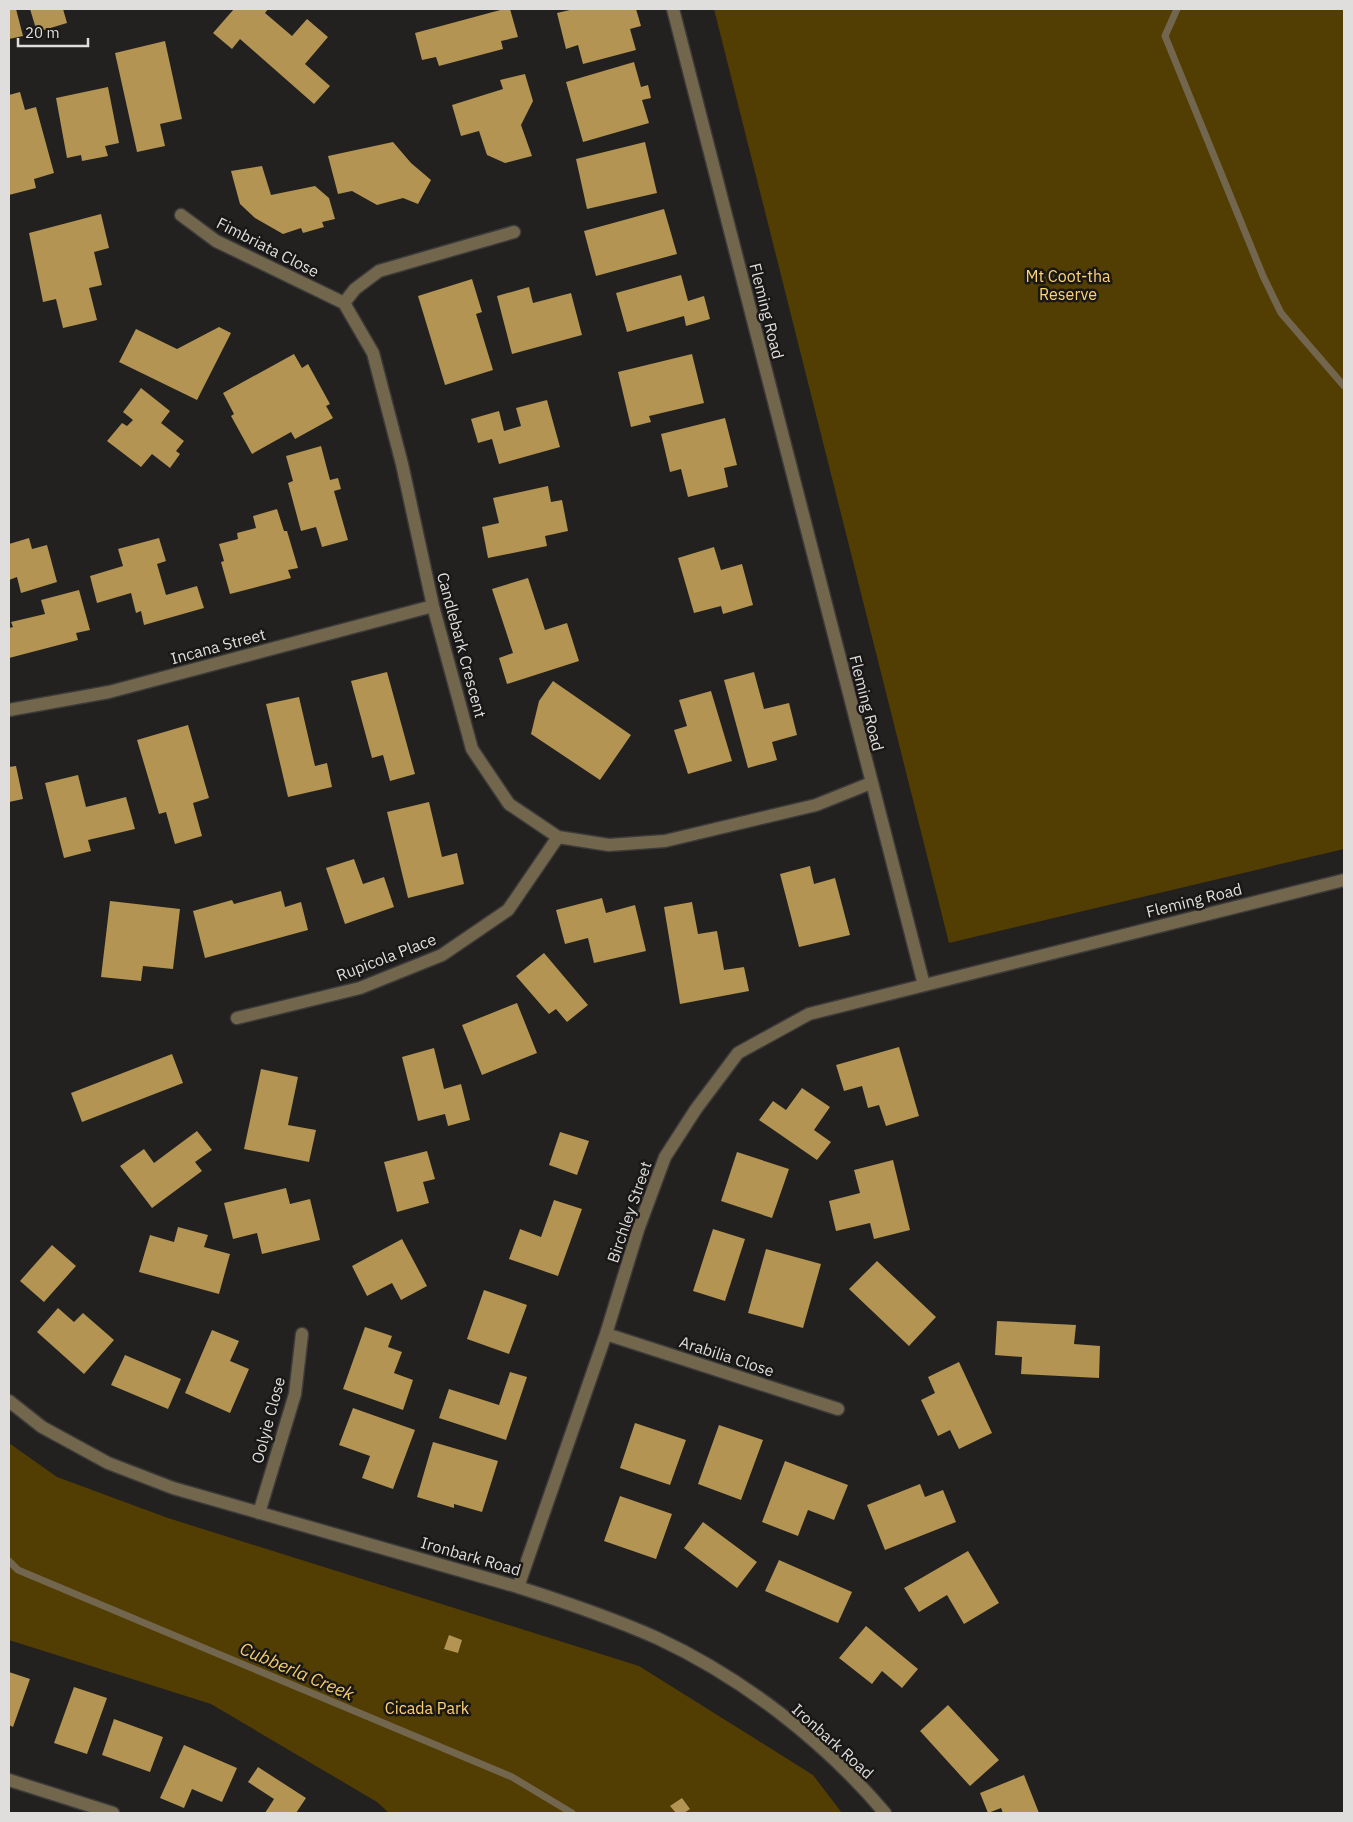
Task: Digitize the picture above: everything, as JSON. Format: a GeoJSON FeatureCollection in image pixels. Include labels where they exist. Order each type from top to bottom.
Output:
{"type":"FeatureCollection","features":[{"type":"Feature","properties":{"kind":"street","name":"Fleming Road"},"geometry":{"type":"LineString","coordinates":[[673,9],[924,985],[1344,880]]}},
{"type":"Feature","properties":{"kind":"street","name":"Fimbriata Close"},"geometry":{"type":"LineString","coordinates":[[181,214],[216,242],[344,303]]}},
{"type":"Feature","properties":{"kind":"street"},"geometry":{"type":"LineString","coordinates":[[344,303],[355,289],[379,271],[514,232]]}},
{"type":"Feature","properties":{"kind":"street","name":"Candlebark Crescent"},"geometry":{"type":"LineString","coordinates":[[344,303],[373,353],[402,464],[433,606],[472,749],[509,804],[558,837],[609,845],[665,841],[816,805],[871,783]]}},
{"type":"Feature","properties":{"kind":"street","name":"Incana Street"},"geometry":{"type":"LineString","coordinates":[[9,710],[109,692],[433,606]]}},
{"type":"Feature","properties":{"kind":"street","name":"Rupicola Place"},"geometry":{"type":"LineString","coordinates":[[236,1018],[360,988],[442,955],[508,910],[558,837]]}},
{"type":"Feature","properties":{"kind":"street","name":"Birchley Street"},"geometry":{"type":"LineString","coordinates":[[518,1587],[606,1334],[638,1230],[665,1157],[696,1109],[738,1053],[809,1014],[924,985]]}},
{"type":"Feature","properties":{"kind":"street","name":"Oolyie Close"},"geometry":{"type":"LineString","coordinates":[[259,1513],[295,1394],[302,1334]]}},
{"type":"Feature","properties":{"kind":"street","name":"Arabilia Close"},"geometry":{"type":"LineString","coordinates":[[606,1334],[838,1409]]}},
{"type":"Feature","properties":{"kind":"street","name":"Ironbark Road"},"geometry":{"type":"LineString","coordinates":[[9,1401],[42,1427],[108,1463],[173,1488],[518,1587],[574,1605],[625,1624],[658,1639],[722,1673],[752,1693],[818,1745],[885,1813]]}},
{"type":"Feature","properties":{"kind":"street"},"geometry":{"type":"LineString","coordinates":[[9,1780],[113,1813]]}},
{"type":"Feature","properties":{"kind":"green space","name":"Mt Coot-tha Reserve"},"geometry":{"type":"Polygon","coordinates":[[[714,9],[1344,9],[1344,849],[949,943],[714,9]]]}},
{"type":"Feature","properties":{"kind":"green space","name":"Cicada Park"},"geometry":{"type":"Polygon","coordinates":[[[9,1443],[57,1477],[168,1518],[639,1666],[813,1775],[842,1813],[389,1813],[377,1802],[211,1704],[9,1640],[9,1443]]]}},
{"type":"Feature","properties":{"kind":"building"},"geometry":{"type":"Polygon","coordinates":[[[9,9],[16,9],[23,36],[9,39],[9,9]]]}},
{"type":"Feature","properties":{"kind":"building"},"geometry":{"type":"Polygon","coordinates":[[[30,9],[63,9],[67,23],[37,32],[30,9]]]}},
{"type":"Feature","properties":{"kind":"building"},"geometry":{"type":"Polygon","coordinates":[[[234,9],[268,9],[265,13],[292,36],[307,19],[328,37],[305,64],[330,86],[314,104],[240,39],[232,49],[213,33],[234,9]]]}},
{"type":"Feature","properties":{"kind":"building"},"geometry":{"type":"Polygon","coordinates":[[[510,9],[518,37],[501,41],[503,49],[439,66],[436,57],[422,60],[415,33],[510,9]]]}},
{"type":"Feature","properties":{"kind":"building"},"geometry":{"type":"Polygon","coordinates":[[[574,9],[636,9],[641,26],[630,29],[636,50],[583,64],[578,45],[566,49],[557,13],[574,9]]]}},
{"type":"Feature","properties":{"kind":"building"},"geometry":{"type":"Polygon","coordinates":[[[165,41],[182,119],[160,124],[165,146],[137,152],[115,53],[165,41]]]}},
{"type":"Feature","properties":{"kind":"building"},"geometry":{"type":"Polygon","coordinates":[[[634,62],[641,87],[648,85],[651,98],[642,100],[649,123],[583,142],[566,82],[634,62]]]}},
{"type":"Feature","properties":{"kind":"building"},"geometry":{"type":"Polygon","coordinates":[[[525,74],[533,101],[521,125],[532,156],[505,163],[487,155],[479,131],[461,136],[452,105],[503,89],[500,80],[525,74]]]}},
{"type":"Feature","properties":{"kind":"building"},"geometry":{"type":"Polygon","coordinates":[[[108,87],[119,143],[105,146],[108,156],[82,161],[81,155],[67,158],[56,98],[108,87]]]}},
{"type":"Feature","properties":{"kind":"building"},"geometry":{"type":"Polygon","coordinates":[[[20,92],[25,110],[36,107],[54,173],[34,179],[36,188],[9,195],[9,95],[20,92]]]}},
{"type":"Feature","properties":{"kind":"building"},"geometry":{"type":"Polygon","coordinates":[[[393,142],[411,163],[431,180],[418,204],[403,198],[377,205],[352,191],[338,194],[328,156],[393,142]]]}},
{"type":"Feature","properties":{"kind":"building"},"geometry":{"type":"Polygon","coordinates":[[[645,142],[657,193],[587,209],[576,159],[645,142]]]}},
{"type":"Feature","properties":{"kind":"building"},"geometry":{"type":"Polygon","coordinates":[[[262,166],[271,195],[315,186],[329,198],[335,219],[322,222],[324,227],[303,233],[301,228],[283,234],[255,218],[240,204],[231,171],[262,166]]]}},
{"type":"Feature","properties":{"kind":"building"},"geometry":{"type":"Polygon","coordinates":[[[664,209],[677,254],[596,276],[584,231],[664,209]]]}},
{"type":"Feature","properties":{"kind":"building"},"geometry":{"type":"Polygon","coordinates":[[[101,214],[109,248],[94,252],[102,285],[89,288],[97,320],[63,328],[56,299],[43,302],[29,233],[101,214]]]}},
{"type":"Feature","properties":{"kind":"building"},"geometry":{"type":"Polygon","coordinates":[[[681,275],[688,301],[704,296],[710,319],[686,326],[684,316],[627,332],[616,293],[681,275]]]}},
{"type":"Feature","properties":{"kind":"building"},"geometry":{"type":"Polygon","coordinates":[[[472,279],[482,312],[476,314],[493,370],[445,385],[418,296],[472,279]]]}},
{"type":"Feature","properties":{"kind":"building"},"geometry":{"type":"Polygon","coordinates":[[[529,287],[533,303],[571,293],[582,335],[512,354],[497,296],[529,287]]]}},
{"type":"Feature","properties":{"kind":"building"},"geometry":{"type":"Polygon","coordinates":[[[219,327],[231,333],[197,400],[119,362],[136,329],[177,349],[219,327]]]}},
{"type":"Feature","properties":{"kind":"building"},"geometry":{"type":"Polygon","coordinates":[[[294,354],[302,368],[308,364],[330,404],[326,406],[333,418],[295,439],[291,432],[252,454],[231,416],[234,414],[223,393],[294,354]]]}},
{"type":"Feature","properties":{"kind":"building"},"geometry":{"type":"Polygon","coordinates":[[[692,354],[704,403],[649,416],[651,422],[631,427],[618,372],[692,354]]]}},
{"type":"Feature","properties":{"kind":"building"},"geometry":{"type":"Polygon","coordinates":[[[141,388],[170,411],[161,423],[184,441],[176,451],[180,454],[170,468],[152,454],[141,467],[107,441],[122,423],[127,426],[133,420],[123,412],[141,388]]]}},
{"type":"Feature","properties":{"kind":"building"},"geometry":{"type":"Polygon","coordinates":[[[547,400],[560,447],[499,464],[492,439],[478,443],[471,419],[499,411],[504,431],[521,426],[516,408],[547,400]]]}},
{"type":"Feature","properties":{"kind":"building"},"geometry":{"type":"Polygon","coordinates":[[[725,418],[737,465],[724,468],[728,487],[688,497],[681,469],[670,472],[661,434],[725,418]]]}},
{"type":"Feature","properties":{"kind":"building"},"geometry":{"type":"Polygon","coordinates":[[[321,446],[330,480],[338,478],[341,489],[334,491],[348,540],[322,547],[316,527],[301,531],[288,483],[293,481],[286,456],[321,446]]]}},
{"type":"Feature","properties":{"kind":"building"},"geometry":{"type":"Polygon","coordinates":[[[548,486],[551,502],[562,500],[568,531],[545,536],[547,546],[488,558],[482,527],[499,523],[493,498],[548,486]]]}},
{"type":"Feature","properties":{"kind":"building"},"geometry":{"type":"Polygon","coordinates":[[[277,509],[284,531],[287,531],[298,568],[288,570],[291,578],[230,594],[221,562],[224,561],[219,544],[238,539],[237,533],[256,528],[253,516],[277,509]]]}},
{"type":"Feature","properties":{"kind":"building"},"geometry":{"type":"Polygon","coordinates":[[[29,538],[32,549],[47,545],[57,582],[21,593],[17,577],[9,580],[9,544],[29,538]]]}},
{"type":"Feature","properties":{"kind":"building"},"geometry":{"type":"Polygon","coordinates":[[[159,538],[166,561],[157,564],[166,595],[197,586],[204,608],[144,625],[141,611],[136,613],[131,593],[97,603],[90,576],[123,566],[118,549],[159,538]]]}},
{"type":"Feature","properties":{"kind":"building"},"geometry":{"type":"Polygon","coordinates":[[[714,547],[721,570],[742,564],[753,605],[723,614],[721,606],[694,613],[678,558],[714,547]]]}},
{"type":"Feature","properties":{"kind":"building"},"geometry":{"type":"Polygon","coordinates":[[[528,578],[545,630],[567,623],[579,661],[507,684],[499,658],[513,653],[492,589],[528,578]]]}},
{"type":"Feature","properties":{"kind":"building"},"geometry":{"type":"Polygon","coordinates":[[[79,590],[90,630],[76,633],[78,640],[9,658],[9,628],[13,627],[11,622],[45,614],[41,600],[79,590]]]}},
{"type":"Feature","properties":{"kind":"building"},"geometry":{"type":"Polygon","coordinates":[[[387,672],[415,774],[390,781],[383,755],[372,758],[351,681],[387,672]]]}},
{"type":"Feature","properties":{"kind":"building"},"geometry":{"type":"Polygon","coordinates":[[[754,672],[764,709],[789,703],[797,735],[772,742],[777,760],[748,768],[724,680],[754,672]]]}},
{"type":"Feature","properties":{"kind":"building"},"geometry":{"type":"Polygon","coordinates":[[[553,681],[631,735],[600,780],[531,734],[539,701],[553,681]]]}},
{"type":"Feature","properties":{"kind":"building"},"geometry":{"type":"Polygon","coordinates":[[[711,691],[732,761],[688,774],[674,730],[687,726],[679,700],[711,691]]]}},
{"type":"Feature","properties":{"kind":"building"},"geometry":{"type":"Polygon","coordinates":[[[299,697],[315,766],[327,763],[332,787],[288,797],[266,704],[299,697]]]}},
{"type":"Feature","properties":{"kind":"building"},"geometry":{"type":"Polygon","coordinates":[[[188,725],[209,798],[193,803],[202,836],[175,844],[166,812],[159,814],[137,740],[188,725]]]}},
{"type":"Feature","properties":{"kind":"building"},"geometry":{"type":"Polygon","coordinates":[[[16,766],[23,799],[9,802],[9,767],[16,766]]]}},
{"type":"Feature","properties":{"kind":"building"},"geometry":{"type":"Polygon","coordinates":[[[78,775],[86,807],[126,797],[135,829],[88,840],[91,851],[64,858],[45,783],[78,775]]]}},
{"type":"Feature","properties":{"kind":"building"},"geometry":{"type":"Polygon","coordinates":[[[429,802],[442,857],[457,853],[464,884],[408,898],[387,812],[429,802]]]}},
{"type":"Feature","properties":{"kind":"building"},"geometry":{"type":"Polygon","coordinates":[[[354,859],[363,884],[384,877],[394,907],[345,924],[326,868],[354,859]]]}},
{"type":"Feature","properties":{"kind":"building"},"geometry":{"type":"Polygon","coordinates":[[[810,866],[814,884],[835,878],[850,935],[799,947],[780,874],[810,866]]]}},
{"type":"Feature","properties":{"kind":"building"},"geometry":{"type":"Polygon","coordinates":[[[281,891],[285,907],[301,902],[308,930],[205,958],[193,911],[232,900],[234,904],[281,891]]]}},
{"type":"Feature","properties":{"kind":"building"},"geometry":{"type":"Polygon","coordinates":[[[602,898],[606,913],[635,905],[646,951],[594,963],[588,938],[565,944],[556,910],[602,898]]]}},
{"type":"Feature","properties":{"kind":"building"},"geometry":{"type":"Polygon","coordinates":[[[110,901],[180,909],[173,969],[143,966],[141,981],[101,977],[110,901]]]}},
{"type":"Feature","properties":{"kind":"building"},"geometry":{"type":"Polygon","coordinates":[[[692,902],[698,934],[717,931],[724,970],[744,967],[749,991],[680,1004],[664,907],[692,902]]]}},
{"type":"Feature","properties":{"kind":"building"},"geometry":{"type":"Polygon","coordinates":[[[544,953],[588,1005],[567,1022],[556,1009],[549,1014],[516,976],[544,953]]]}},
{"type":"Feature","properties":{"kind":"building"},"geometry":{"type":"Polygon","coordinates":[[[517,1003],[537,1053],[482,1075],[462,1025],[517,1003]]]}},
{"type":"Feature","properties":{"kind":"building"},"geometry":{"type":"Polygon","coordinates":[[[899,1047],[919,1116],[886,1126],[879,1105],[868,1108],[862,1086],[844,1091],[836,1065],[899,1047]]]}},
{"type":"Feature","properties":{"kind":"building"},"geometry":{"type":"Polygon","coordinates":[[[434,1048],[444,1089],[461,1084],[470,1120],[448,1126],[445,1114],[418,1121],[402,1057],[434,1048]]]}},
{"type":"Feature","properties":{"kind":"building"},"geometry":{"type":"Polygon","coordinates":[[[172,1054],[183,1083],[82,1122],[71,1093],[172,1054]]]}},
{"type":"Feature","properties":{"kind":"building"},"geometry":{"type":"Polygon","coordinates":[[[261,1069],[298,1077],[288,1125],[316,1130],[309,1162],[244,1149],[261,1069]]]}},
{"type":"Feature","properties":{"kind":"building"},"geometry":{"type":"Polygon","coordinates":[[[802,1088],[830,1107],[814,1130],[831,1142],[817,1160],[759,1120],[773,1101],[786,1110],[802,1088]]]}},
{"type":"Feature","properties":{"kind":"building"},"geometry":{"type":"Polygon","coordinates":[[[197,1131],[212,1150],[195,1162],[202,1171],[152,1208],[120,1166],[144,1149],[154,1163],[197,1131]]]}},
{"type":"Feature","properties":{"kind":"building"},"geometry":{"type":"Polygon","coordinates":[[[560,1132],[589,1141],[577,1175],[549,1165],[560,1132]]]}},
{"type":"Feature","properties":{"kind":"building"},"geometry":{"type":"Polygon","coordinates":[[[427,1151],[435,1179],[423,1182],[429,1203],[397,1212],[384,1162],[427,1151]]]}},
{"type":"Feature","properties":{"kind":"building"},"geometry":{"type":"Polygon","coordinates":[[[737,1152],[789,1169],[772,1218],[721,1201],[737,1152]]]}},
{"type":"Feature","properties":{"kind":"building"},"geometry":{"type":"Polygon","coordinates":[[[893,1160],[910,1230],[874,1239],[870,1223],[836,1231],[829,1201],[860,1193],[854,1170],[893,1160]]]}},
{"type":"Feature","properties":{"kind":"building"},"geometry":{"type":"Polygon","coordinates":[[[286,1188],[290,1204],[310,1199],[320,1240],[262,1254],[257,1233],[233,1239],[224,1203],[286,1188]]]}},
{"type":"Feature","properties":{"kind":"building"},"geometry":{"type":"Polygon","coordinates":[[[554,1200],[582,1209],[558,1276],[509,1259],[520,1229],[541,1237],[554,1200]]]}},
{"type":"Feature","properties":{"kind":"building"},"geometry":{"type":"Polygon","coordinates":[[[178,1227],[208,1235],[204,1247],[230,1254],[219,1294],[139,1272],[150,1235],[174,1242],[178,1227]]]}},
{"type":"Feature","properties":{"kind":"building"},"geometry":{"type":"Polygon","coordinates":[[[713,1229],[745,1239],[725,1301],[693,1291],[713,1229]]]}},
{"type":"Feature","properties":{"kind":"building"},"geometry":{"type":"Polygon","coordinates":[[[402,1239],[427,1286],[401,1300],[392,1283],[367,1296],[352,1266],[402,1239]]]}},
{"type":"Feature","properties":{"kind":"building"},"geometry":{"type":"Polygon","coordinates":[[[52,1245],[76,1266],[44,1302],[20,1281],[52,1245]]]}},
{"type":"Feature","properties":{"kind":"building"},"geometry":{"type":"Polygon","coordinates":[[[766,1249],[821,1264],[803,1328],[748,1313],[766,1249]]]}},
{"type":"Feature","properties":{"kind":"building"},"geometry":{"type":"Polygon","coordinates":[[[877,1261],[936,1317],[909,1346],[849,1289],[877,1261]]]}},
{"type":"Feature","properties":{"kind":"building"},"geometry":{"type":"Polygon","coordinates":[[[484,1290],[527,1305],[509,1354],[467,1339],[484,1290]]]}},
{"type":"Feature","properties":{"kind":"building"},"geometry":{"type":"Polygon","coordinates":[[[58,1308],[74,1322],[83,1313],[114,1340],[84,1374],[37,1332],[58,1308]]]}},
{"type":"Feature","properties":{"kind":"building"},"geometry":{"type":"Polygon","coordinates":[[[997,1321],[1076,1325],[1074,1344],[1100,1346],[1099,1378],[1021,1374],[1022,1357],[995,1355],[997,1321]]]}},
{"type":"Feature","properties":{"kind":"building"},"geometry":{"type":"Polygon","coordinates":[[[365,1327],[392,1336],[388,1347],[402,1352],[394,1373],[413,1380],[403,1410],[343,1389],[365,1327]]]}},
{"type":"Feature","properties":{"kind":"building"},"geometry":{"type":"Polygon","coordinates":[[[212,1330],[239,1341],[230,1361],[249,1369],[230,1413],[185,1393],[212,1330]]]}},
{"type":"Feature","properties":{"kind":"building"},"geometry":{"type":"Polygon","coordinates":[[[125,1355],[181,1379],[168,1409],[111,1385],[125,1355]]]}},
{"type":"Feature","properties":{"kind":"building"},"geometry":{"type":"Polygon","coordinates":[[[959,1362],[992,1433],[959,1449],[950,1430],[938,1436],[921,1400],[935,1393],[928,1377],[959,1362]]]}},
{"type":"Feature","properties":{"kind":"building"},"geometry":{"type":"Polygon","coordinates":[[[510,1372],[527,1377],[506,1440],[439,1418],[449,1389],[499,1405],[510,1372]]]}},
{"type":"Feature","properties":{"kind":"building"},"geometry":{"type":"Polygon","coordinates":[[[353,1408],[415,1430],[393,1489],[362,1478],[370,1456],[339,1445],[353,1408]]]}},
{"type":"Feature","properties":{"kind":"building"},"geometry":{"type":"Polygon","coordinates":[[[635,1423],[686,1440],[670,1485],[620,1468],[635,1423]]]}},
{"type":"Feature","properties":{"kind":"building"},"geometry":{"type":"Polygon","coordinates":[[[719,1425],[763,1440],[741,1500],[698,1484],[719,1425]]]}},
{"type":"Feature","properties":{"kind":"building"},"geometry":{"type":"Polygon","coordinates":[[[433,1442],[498,1461],[482,1512],[454,1504],[454,1508],[417,1497],[433,1442]]]}},
{"type":"Feature","properties":{"kind":"building"},"geometry":{"type":"Polygon","coordinates":[[[785,1461],[848,1485],[834,1520],[808,1510],[798,1536],[762,1522],[785,1461]]]}},
{"type":"Feature","properties":{"kind":"building"},"geometry":{"type":"Polygon","coordinates":[[[920,1484],[925,1497],[943,1490],[956,1522],[885,1550],[867,1505],[920,1484]]]}},
{"type":"Feature","properties":{"kind":"building"},"geometry":{"type":"Polygon","coordinates":[[[620,1496],[672,1514],[656,1559],[604,1541],[620,1496]]]}},
{"type":"Feature","properties":{"kind":"building"},"geometry":{"type":"Polygon","coordinates":[[[703,1522],[757,1562],[737,1588],[684,1548],[703,1522]]]}},
{"type":"Feature","properties":{"kind":"building"},"geometry":{"type":"Polygon","coordinates":[[[968,1551],[999,1603],[964,1624],[947,1595],[919,1612],[904,1588],[968,1551]]]}},
{"type":"Feature","properties":{"kind":"building"},"geometry":{"type":"Polygon","coordinates":[[[779,1560],[852,1592],[838,1623],[765,1591],[779,1560]]]}},
{"type":"Feature","properties":{"kind":"building"},"geometry":{"type":"Polygon","coordinates":[[[866,1626],[918,1669],[902,1688],[882,1671],[872,1684],[839,1658],[866,1626]]]}},
{"type":"Feature","properties":{"kind":"building"},"geometry":{"type":"Polygon","coordinates":[[[449,1635],[462,1640],[458,1653],[444,1649],[449,1635]]]}},
{"type":"Feature","properties":{"kind":"building"},"geometry":{"type":"Polygon","coordinates":[[[9,1672],[30,1679],[13,1727],[9,1725],[9,1672]]]}},
{"type":"Feature","properties":{"kind":"building"},"geometry":{"type":"Polygon","coordinates":[[[74,1687],[107,1698],[87,1754],[54,1743],[74,1687]]]}},
{"type":"Feature","properties":{"kind":"building"},"geometry":{"type":"Polygon","coordinates":[[[948,1705],[999,1760],[970,1786],[920,1731],[948,1705]]]}},
{"type":"Feature","properties":{"kind":"building"},"geometry":{"type":"Polygon","coordinates":[[[114,1719],[163,1737],[150,1772],[102,1755],[114,1719]]]}},
{"type":"Feature","properties":{"kind":"building"},"geometry":{"type":"Polygon","coordinates":[[[184,1745],[237,1768],[222,1802],[192,1789],[184,1808],[160,1798],[184,1745]]]}},
{"type":"Feature","properties":{"kind":"building"},"geometry":{"type":"Polygon","coordinates":[[[258,1767],[306,1798],[296,1813],[265,1813],[274,1799],[248,1782],[258,1767]]]}},
{"type":"Feature","properties":{"kind":"building"},"geometry":{"type":"Polygon","coordinates":[[[1024,1775],[1039,1813],[1003,1813],[1001,1808],[988,1813],[980,1793],[1024,1775]]]}},
{"type":"Feature","properties":{"kind":"building"},"geometry":{"type":"Polygon","coordinates":[[[682,1798],[690,1809],[684,1813],[676,1813],[670,1806],[682,1798]]]}},
{"type":"Feature","properties":{"kind":"waterway"},"geometry":{"type":"LineString","coordinates":[[1177,9],[1165,36],[1263,276],[1281,313],[1344,386]]}},
{"type":"Feature","properties":{"kind":"waterway","name":"Cubberla Creek"},"geometry":{"type":"LineString","coordinates":[[9,1561],[18,1570],[512,1777],[572,1813]]}}]}
